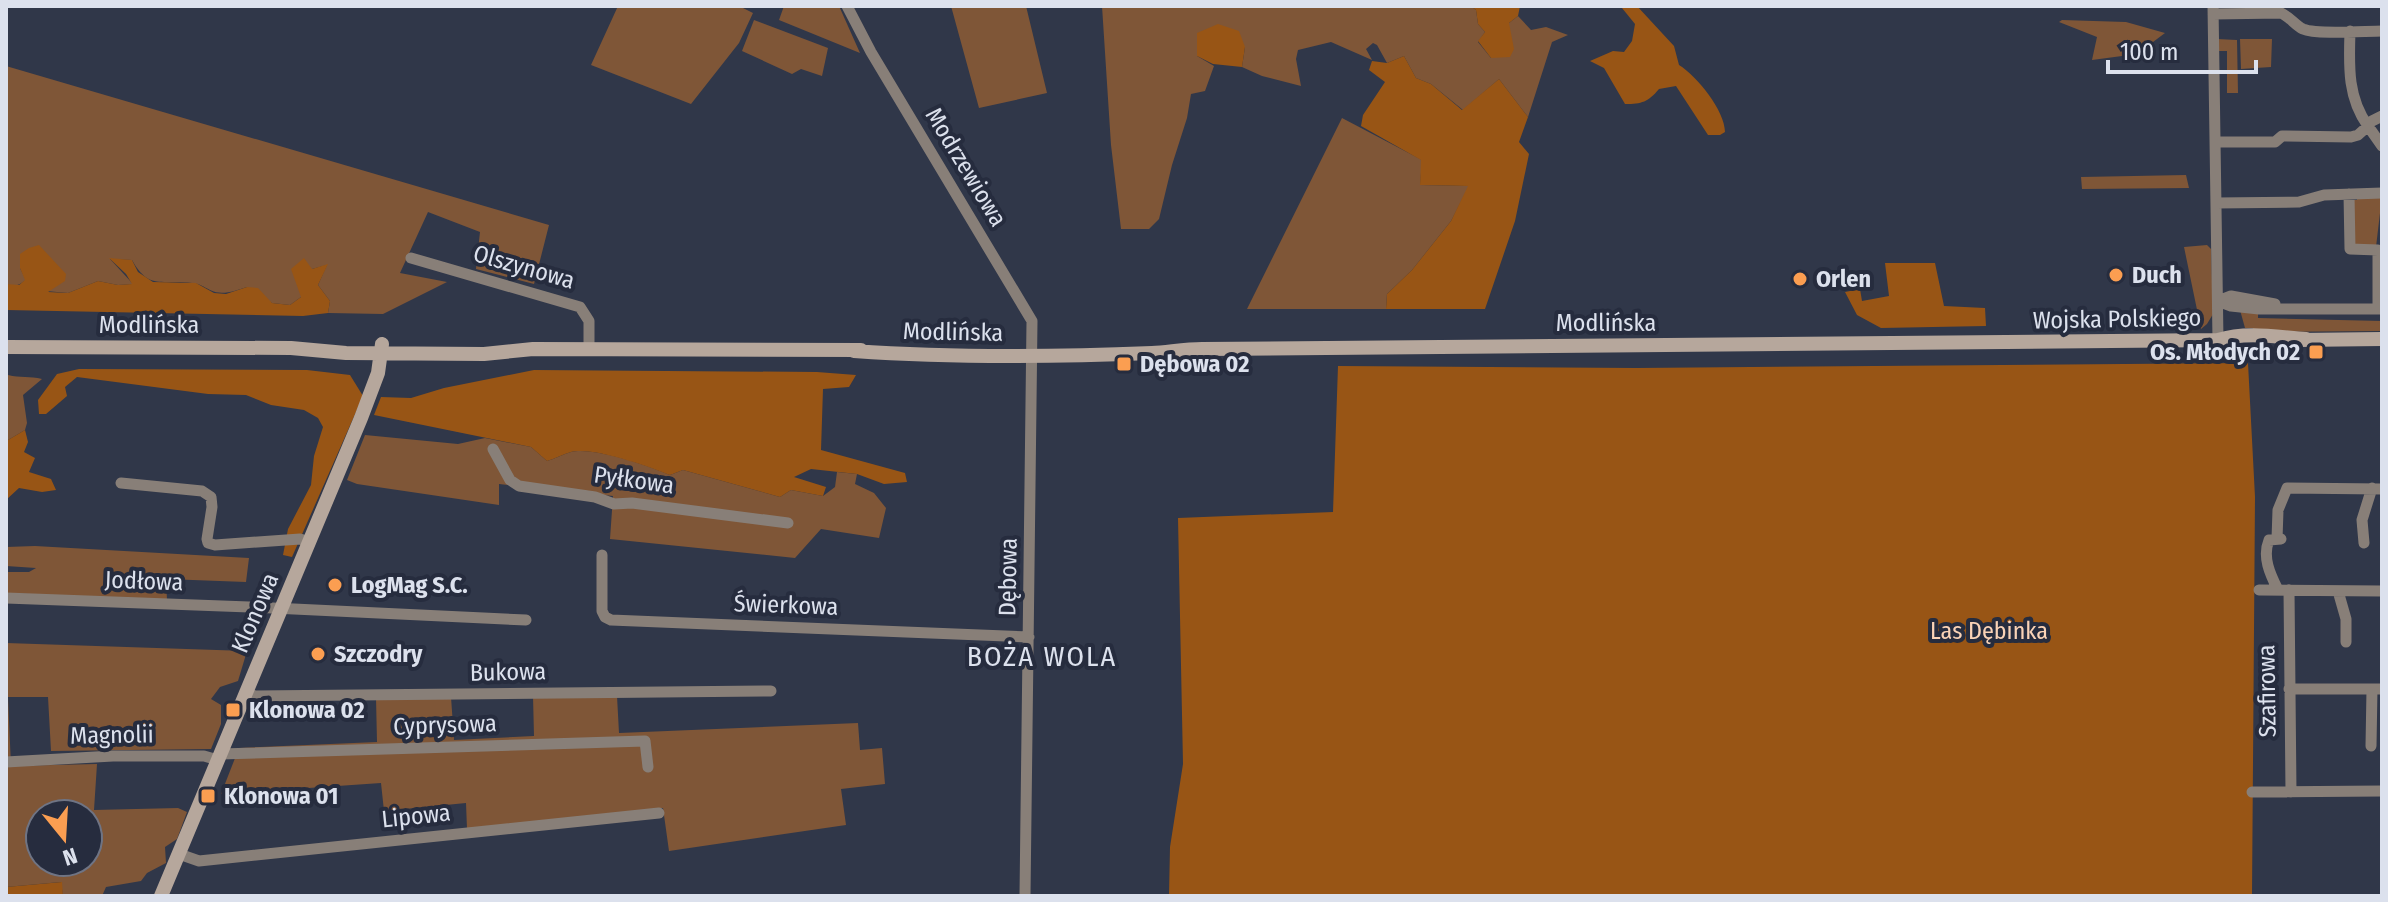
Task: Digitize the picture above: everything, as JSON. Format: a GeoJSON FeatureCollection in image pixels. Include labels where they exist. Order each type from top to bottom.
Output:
{"type":"FeatureCollection","features":[{"type":"Feature","properties":{"kind":"main road","name":"Wojska Polskiego"},"geometry":{"type":"LineString","coordinates":[[2016,342],[2218,340],[2250,344],[2306,339],[2382,339]]}},
{"type":"Feature","properties":{"kind":"main road","name":"Modlińska"},"geometry":{"type":"LineString","coordinates":[[6,347],[291,348],[346,353],[381,349],[484,354],[533,349],[854,351],[917,355],[1033,350],[1134,354],[1195,349],[2016,342]]}},
{"type":"Feature","properties":{"kind":"main road","name":"Klonowa"},"geometry":{"type":"LineString","coordinates":[[161,896],[375,381],[381,349]]}},
{"type":"Feature","properties":{"kind":"street","name":"Modrzewiowa"},"geometry":{"type":"LineString","coordinates":[[847,6],[871,52],[1032,321],[1033,350]]}},
{"type":"Feature","properties":{"kind":"street"},"geometry":{"type":"LineString","coordinates":[[2218,340],[2213,10],[2281,13],[2310,31],[2382,31]]}},
{"type":"Feature","properties":{"kind":"street"},"geometry":{"type":"LineString","coordinates":[[2350,31],[2349,82],[2361,116],[2382,146]]}},
{"type":"Feature","properties":{"kind":"street"},"geometry":{"type":"LineString","coordinates":[[2215,142],[2275,142],[2282,136],[2351,137],[2360,134],[2372,121],[2382,116]]}},
{"type":"Feature","properties":{"kind":"street"},"geometry":{"type":"LineString","coordinates":[[2216,203],[2299,202],[2324,195],[2382,193]]}},
{"type":"Feature","properties":{"kind":"street"},"geometry":{"type":"LineString","coordinates":[[2349,194],[2350,249],[2378,250],[2380,309]]}},
{"type":"Feature","properties":{"kind":"street","name":"Olszynowa"},"geometry":{"type":"LineString","coordinates":[[411,258],[580,307],[589,321],[589,349]]}},
{"type":"Feature","properties":{"kind":"street","name":"Wojska Polskiego"},"geometry":{"type":"LineString","coordinates":[[2218,301],[2241,307],[2380,309]]}},
{"type":"Feature","properties":{"kind":"street","name":"Dębowa"},"geometry":{"type":"LineString","coordinates":[[1025,896],[1033,350]]}},
{"type":"Feature","properties":{"kind":"street","name":"Pyłkowa"},"geometry":{"type":"LineString","coordinates":[[493,449],[510,480],[519,486],[595,497],[614,504],[632,503],[788,523]]}},
{"type":"Feature","properties":{"kind":"street"},"geometry":{"type":"LineString","coordinates":[[121,483],[202,491],[211,497],[208,543],[300,539],[309,542]]}},
{"type":"Feature","properties":{"kind":"street","name":"Szafirowa"},"geometry":{"type":"LineString","coordinates":[[2291,792],[2283,590],[2271,575],[2266,549],[2269,540],[2279,539],[2276,520],[2287,488],[2377,488]]}},
{"type":"Feature","properties":{"kind":"street"},"geometry":{"type":"LineString","coordinates":[[2364,543],[2362,520],[2377,488]]}},
{"type":"Feature","properties":{"kind":"street","name":"Świerkowa"},"geometry":{"type":"LineString","coordinates":[[602,555],[602,611],[611,620],[1029,637]]}},
{"type":"Feature","properties":{"kind":"street"},"geometry":{"type":"LineString","coordinates":[[2259,590],[2382,591]]}},
{"type":"Feature","properties":{"kind":"street"},"geometry":{"type":"LineString","coordinates":[[2338,591],[2346,619],[2346,642]]}},
{"type":"Feature","properties":{"kind":"street","name":"Jodłowa"},"geometry":{"type":"LineString","coordinates":[[6,598],[526,620]]}},
{"type":"Feature","properties":{"kind":"street"},"geometry":{"type":"LineString","coordinates":[[2289,689],[2377,689],[2371,746]]}},
{"type":"Feature","properties":{"kind":"street","name":"Bukowa"},"geometry":{"type":"LineString","coordinates":[[246,693],[255,696],[771,691]]}},
{"type":"Feature","properties":{"kind":"street","name":"Cyprysowa"},"geometry":{"type":"LineString","coordinates":[[219,757],[645,741],[648,767]]}},
{"type":"Feature","properties":{"kind":"street","name":"Magnolii"},"geometry":{"type":"LineString","coordinates":[[6,762],[128,756],[219,757]]}},
{"type":"Feature","properties":{"kind":"street"},"geometry":{"type":"LineString","coordinates":[[2252,792],[2382,791]]}},
{"type":"Feature","properties":{"kind":"street","name":"Lipowa"},"geometry":{"type":"LineString","coordinates":[[179,854],[199,861],[659,813]]}},
{"type":"Feature","properties":{"kind":"shaded area"},"geometry":{"type":"Polygon","coordinates":[[[618,6],[739,6],[753,13],[739,43],[691,104],[591,65],[618,6]]]}},
{"type":"Feature","properties":{"kind":"shaded area"},"geometry":{"type":"Polygon","coordinates":[[[784,6],[839,6],[860,53],[779,20],[784,6]]]}},
{"type":"Feature","properties":{"kind":"shaded area"},"geometry":{"type":"Polygon","coordinates":[[[951,6],[1026,6],[1047,93],[979,108],[951,6]]]}},
{"type":"Feature","properties":{"kind":"shaded area"},"geometry":{"type":"Polygon","coordinates":[[[1102,6],[1471,6],[1476,10],[1478,24],[1485,32],[1478,42],[1491,58],[1509,23],[1518,16],[1531,30],[1546,27],[1568,35],[1552,42],[1528,117],[1499,79],[1463,110],[1431,84],[1416,78],[1404,56],[1387,63],[1373,43],[1366,49],[1372,60],[1331,42],[1298,50],[1296,59],[1301,86],[1262,76],[1242,67],[1245,47],[1197,56],[1214,66],[1205,91],[1191,94],[1159,219],[1149,229],[1121,229],[1111,145],[1102,6]]]}},
{"type":"Feature","properties":{"kind":"shaded area"},"geometry":{"type":"Polygon","coordinates":[[[754,20],[828,48],[822,76],[801,69],[792,74],[742,51],[754,20]]]}},
{"type":"Feature","properties":{"kind":"shaded area"},"geometry":{"type":"Polygon","coordinates":[[[2059,22],[2126,22],[2165,33],[2137,54],[2092,60],[2097,37],[2059,22]]]}},
{"type":"Feature","properties":{"kind":"shaded area"},"geometry":{"type":"Polygon","coordinates":[[[2217,39],[2237,40],[2238,93],[2227,93],[2227,51],[2218,51],[2217,39]]]}},
{"type":"Feature","properties":{"kind":"shaded area"},"geometry":{"type":"Polygon","coordinates":[[[2240,39],[2272,39],[2271,67],[2241,69],[2240,39]]]}},
{"type":"Feature","properties":{"kind":"shaded area"},"geometry":{"type":"Polygon","coordinates":[[[6,66],[549,225],[534,284],[476,269],[480,232],[428,212],[400,273],[447,282],[383,314],[328,313],[330,301],[318,285],[327,265],[312,269],[301,297],[290,305],[272,303],[247,287],[219,293],[195,283],[158,282],[144,276],[132,260],[110,259],[133,284],[98,281],[68,293],[46,291],[20,268],[26,280],[12,286],[6,284],[6,66]]]}},
{"type":"Feature","properties":{"kind":"shaded area"},"geometry":{"type":"Polygon","coordinates":[[[1342,118],[1422,160],[1420,185],[1469,186],[1451,221],[1412,270],[1387,294],[1386,309],[1247,309],[1342,118]]]}},
{"type":"Feature","properties":{"kind":"shaded area"},"geometry":{"type":"Polygon","coordinates":[[[2186,175],[2189,188],[2082,189],[2081,177],[2186,175]]]}},
{"type":"Feature","properties":{"kind":"shaded area"},"geometry":{"type":"Polygon","coordinates":[[[2357,196],[2382,196],[2376,247],[2352,245],[2352,200],[2357,200],[2357,196]]]}},
{"type":"Feature","properties":{"kind":"shaded area"},"geometry":{"type":"Polygon","coordinates":[[[2207,245],[2211,249],[2213,314],[2201,329],[2184,247],[2207,245]]]}},
{"type":"Feature","properties":{"kind":"shaded area"},"geometry":{"type":"Polygon","coordinates":[[[2240,310],[2258,312],[2258,318],[2382,321],[2382,331],[2253,332],[2253,328],[2245,328],[2240,310]]]}},
{"type":"Feature","properties":{"kind":"shaded area"},"geometry":{"type":"Polygon","coordinates":[[[6,371],[8,375],[42,379],[23,395],[25,430],[6,444],[6,371]]]}},
{"type":"Feature","properties":{"kind":"shaded area"},"geometry":{"type":"Polygon","coordinates":[[[365,435],[458,444],[485,438],[531,447],[547,461],[571,452],[593,452],[635,462],[670,475],[683,470],[780,497],[791,490],[823,496],[835,487],[837,472],[857,474],[855,484],[874,493],[886,508],[879,538],[821,529],[795,558],[610,539],[613,496],[499,484],[499,505],[347,480],[365,435]]]}},
{"type":"Feature","properties":{"kind":"shaded area"},"geometry":{"type":"Polygon","coordinates":[[[6,547],[249,558],[246,582],[166,579],[167,600],[6,593],[6,572],[29,572],[36,568],[6,566],[6,547]]]}},
{"type":"Feature","properties":{"kind":"shaded area"},"geometry":{"type":"Polygon","coordinates":[[[6,643],[247,651],[238,681],[220,687],[211,699],[221,705],[221,724],[211,749],[51,751],[48,697],[8,697],[11,766],[97,764],[95,798],[24,798],[24,878],[104,878],[104,810],[178,808],[187,812],[177,839],[165,847],[166,863],[147,873],[141,881],[106,887],[102,896],[63,896],[61,882],[6,887],[6,643]]]}},
{"type":"Feature","properties":{"kind":"shaded area"},"geometry":{"type":"Polygon","coordinates":[[[533,696],[617,696],[619,733],[858,723],[860,750],[882,748],[885,784],[841,789],[846,825],[669,851],[663,808],[467,829],[466,803],[384,811],[381,783],[221,794],[239,748],[377,742],[376,698],[451,697],[454,740],[534,736],[533,696]]]}},
{"type":"Feature","properties":{"kind":"green space"},"geometry":{"type":"Polygon","coordinates":[[[1471,6],[1520,6],[1518,16],[1509,23],[1514,49],[1510,57],[1491,58],[1478,41],[1485,32],[1478,24],[1476,10],[1471,6]]]}},
{"type":"Feature","properties":{"kind":"green space"},"geometry":{"type":"Polygon","coordinates":[[[1637,6],[1674,46],[1679,65],[1701,85],[1715,104],[1725,132],[1708,135],[1676,86],[1659,89],[1644,101],[1625,104],[1604,68],[1590,61],[1613,51],[1624,52],[1632,41],[1635,24],[1622,8],[1637,6]]]}},
{"type":"Feature","properties":{"kind":"green space"},"geometry":{"type":"Polygon","coordinates":[[[1218,24],[1239,31],[1245,47],[1242,67],[1213,64],[1197,56],[1197,33],[1218,24]]]}},
{"type":"Feature","properties":{"kind":"green space"},"geometry":{"type":"Polygon","coordinates":[[[1404,56],[1416,78],[1431,84],[1462,110],[1499,79],[1528,117],[1519,142],[1529,154],[1515,221],[1485,309],[1386,309],[1387,294],[1412,270],[1451,221],[1468,186],[1420,185],[1421,160],[1361,126],[1363,115],[1385,82],[1369,70],[1372,61],[1387,63],[1404,56]]]}},
{"type":"Feature","properties":{"kind":"green space"},"geometry":{"type":"Polygon","coordinates":[[[39,245],[66,274],[65,281],[48,292],[68,293],[98,281],[132,284],[109,258],[132,260],[138,272],[153,282],[196,283],[214,293],[226,294],[247,287],[258,288],[272,303],[290,305],[301,297],[291,269],[304,258],[312,269],[328,264],[318,285],[330,301],[328,313],[303,316],[6,310],[6,284],[19,285],[25,280],[20,268],[20,254],[39,245]]]}},
{"type":"Feature","properties":{"kind":"green space"},"geometry":{"type":"Polygon","coordinates":[[[1885,263],[1935,263],[1944,306],[1985,308],[1986,326],[1881,328],[1857,315],[1845,292],[1860,289],[1862,301],[1889,296],[1885,263]]]}},
{"type":"Feature","properties":{"kind":"green space","name":"Las Dębinka"},"geometry":{"type":"Polygon","coordinates":[[[2248,363],[2255,497],[2252,896],[1169,896],[1170,847],[1183,764],[1178,518],[1333,512],[1338,366],[1636,368],[2248,363]]]}},
{"type":"Feature","properties":{"kind":"green space"},"geometry":{"type":"Polygon","coordinates":[[[79,369],[307,370],[350,375],[363,396],[292,557],[283,555],[288,529],[311,485],[314,456],[323,427],[318,418],[304,410],[271,405],[246,395],[208,394],[77,377],[65,387],[67,396],[46,414],[39,414],[38,400],[57,374],[79,369]]]}},
{"type":"Feature","properties":{"kind":"green space"},"geometry":{"type":"Polygon","coordinates":[[[534,370],[856,375],[849,387],[823,389],[821,450],[905,473],[907,482],[884,484],[857,474],[811,469],[794,477],[826,487],[823,496],[791,490],[780,497],[683,470],[670,475],[593,452],[571,452],[547,461],[531,447],[374,415],[381,397],[411,398],[444,388],[534,370]]]}},
{"type":"Feature","properties":{"kind":"green space"},"geometry":{"type":"Polygon","coordinates":[[[25,430],[28,442],[24,452],[35,458],[29,472],[51,479],[56,490],[42,492],[19,488],[6,500],[6,444],[25,430]]]}},
{"type":"Feature","properties":{"kind":"green space"},"geometry":{"type":"Polygon","coordinates":[[[62,882],[63,896],[6,896],[6,887],[62,882]]]}},
{"type":"Feature","properties":{"kind":"place","name":"Duch"},"geometry":{"type":"Point","coordinates":[2116,275]}},
{"type":"Feature","properties":{"kind":"place","name":"Orlen"},"geometry":{"type":"Point","coordinates":[1800,279]}},
{"type":"Feature","properties":{"kind":"place","name":"Os. Młodych 02"},"geometry":{"type":"Point","coordinates":[2316,352]}},
{"type":"Feature","properties":{"kind":"place","name":"Dębowa 02"},"geometry":{"type":"Point","coordinates":[1124,364]}},
{"type":"Feature","properties":{"kind":"place","name":"LogMag S.C."},"geometry":{"type":"Point","coordinates":[335,585]}},
{"type":"Feature","properties":{"kind":"place","name":"Szczodry"},"geometry":{"type":"Point","coordinates":[318,654]}},
{"type":"Feature","properties":{"kind":"place","name":"Klonowa 02"},"geometry":{"type":"Point","coordinates":[233,710]}},
{"type":"Feature","properties":{"kind":"place","name":"Klonowa 01"},"geometry":{"type":"Point","coordinates":[208,796]}},
{"type":"Feature","properties":{"kind":"district","name":"BOŻA WOLA"},"geometry":{"type":"Point","coordinates":[1042,656]}}]}
